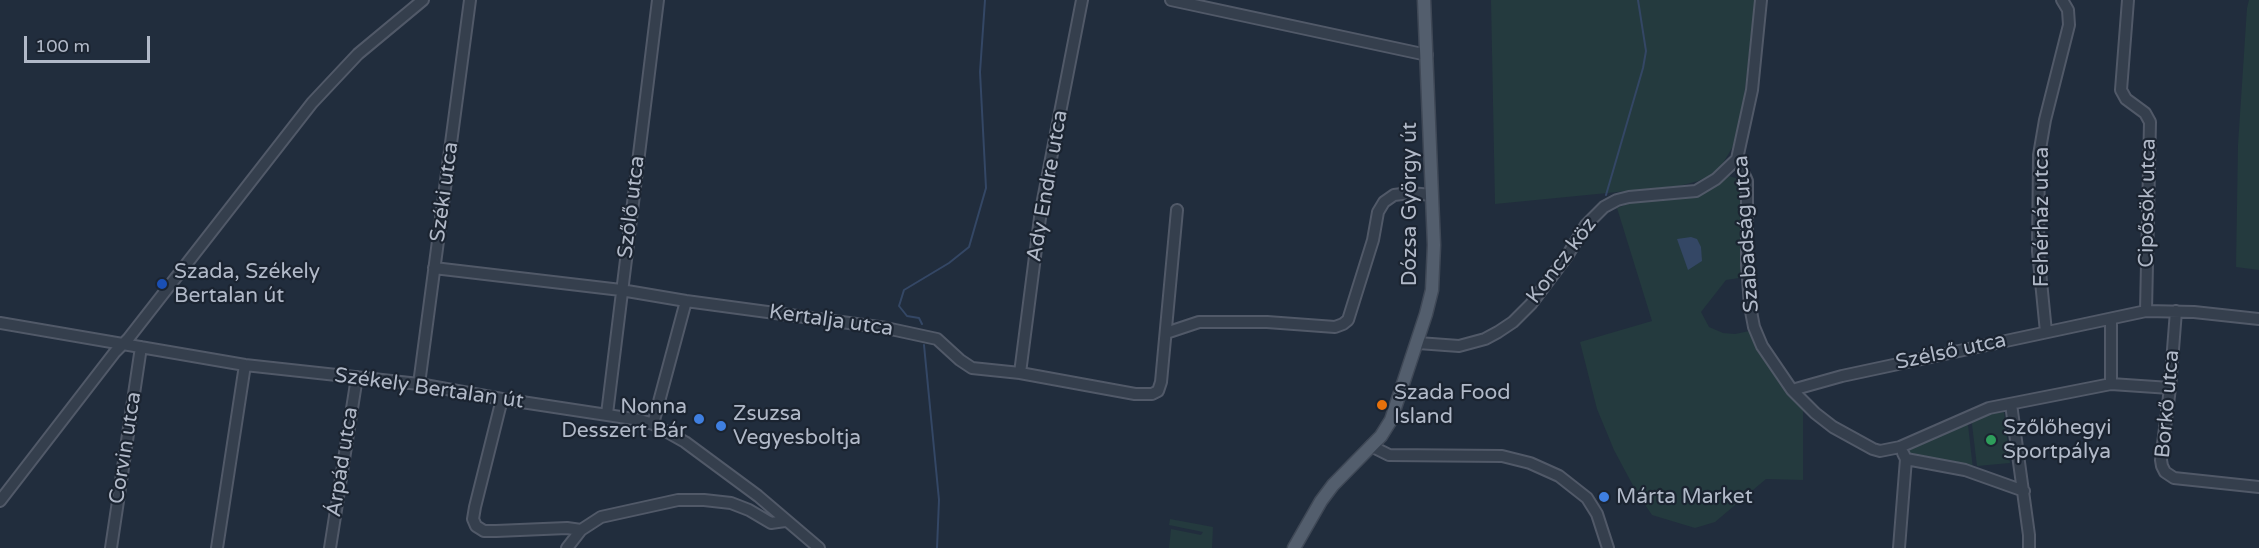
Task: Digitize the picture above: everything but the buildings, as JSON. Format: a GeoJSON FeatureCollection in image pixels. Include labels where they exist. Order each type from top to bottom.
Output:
{"type":"FeatureCollection","features":[{"type":"Feature","properties":{"kind":"main road","name":"Dózsa György út"},"geometry":{"type":"LineString","coordinates":[[1294,548],[1309,520],[1333,485],[1371,447],[1391,420],[1418,343],[1432,290],[1434,245],[1424,0]]}},
{"type":"Feature","properties":{"kind":"street"},"geometry":{"type":"LineString","coordinates":[[0,501],[312,103],[358,54],[423,0]]}},
{"type":"Feature","properties":{"kind":"street","name":"Széki utca"},"geometry":{"type":"LineString","coordinates":[[419,384],[470,0]]}},
{"type":"Feature","properties":{"kind":"street","name":"Szőlő utca"},"geometry":{"type":"LineString","coordinates":[[607,414],[658,0]]}},
{"type":"Feature","properties":{"kind":"street","name":"Ady Endre utca"},"geometry":{"type":"LineString","coordinates":[[1020,372],[1041,210],[1082,0]]}},
{"type":"Feature","properties":{"kind":"street"},"geometry":{"type":"LineString","coordinates":[[1171,0],[1427,55]]}},
{"type":"Feature","properties":{"kind":"street","name":"Szabadság utca"},"geometry":{"type":"LineString","coordinates":[[1761,0],[1750,99],[1737,159],[1747,181],[1747,265],[1754,327],[1762,346],[1792,390],[1815,413],[1833,427],[1880,451],[1900,447],[1989,408],[2111,384],[2170,388]]}},
{"type":"Feature","properties":{"kind":"street","name":"Fehérház utca"},"geometry":{"type":"LineString","coordinates":[[2046,332],[2038,251],[2039,155],[2045,120],[2069,25],[2068,10],[2062,0]]}},
{"type":"Feature","properties":{"kind":"street","name":"Cipősök utca"},"geometry":{"type":"LineString","coordinates":[[2128,0],[2121,90],[2126,99],[2145,113],[2150,122],[2146,311]]}},
{"type":"Feature","properties":{"kind":"street","name":"Koncz köz"},"geometry":{"type":"LineString","coordinates":[[1418,343],[1459,346],[1472,344],[1498,332],[1513,322],[1531,304],[1568,256],[1586,225],[1604,207],[1629,197],[1695,191],[1716,179],[1737,159]]}},
{"type":"Feature","properties":{"kind":"street"},"geometry":{"type":"LineString","coordinates":[[1166,333],[1199,322],[1268,322],[1335,327],[1342,324],[1347,320],[1373,240],[1378,212],[1384,202],[1394,195],[1410,193],[1432,195]]}},
{"type":"Feature","properties":{"kind":"street","name":"Kertalja utca"},"geometry":{"type":"LineString","coordinates":[[434,268],[621,290],[886,328],[937,339],[972,368],[1020,372],[1135,394],[1152,394],[1158,391],[1161,382],[1177,210]]}},
{"type":"Feature","properties":{"kind":"street"},"geometry":{"type":"LineString","coordinates":[[653,424],[686,301]]}},
{"type":"Feature","properties":{"kind":"street","name":"Szélső utca"},"geometry":{"type":"LineString","coordinates":[[1792,390],[1842,376],[2146,311],[2176,311],[2259,319]]}},
{"type":"Feature","properties":{"kind":"street","name":"Borkő utca"},"geometry":{"type":"LineString","coordinates":[[2176,311],[2161,460],[2165,472],[2174,478],[2185,480],[2259,487]]}},
{"type":"Feature","properties":{"kind":"street"},"geometry":{"type":"LineString","coordinates":[[2111,319],[2111,384]]}},
{"type":"Feature","properties":{"kind":"street","name":"Székely Bertalan út"},"geometry":{"type":"LineString","coordinates":[[0,323],[245,365],[419,384],[607,414],[653,424],[685,442],[716,465],[819,548]]}},
{"type":"Feature","properties":{"kind":"street","name":"Corvin utca"},"geometry":{"type":"LineString","coordinates":[[111,548],[141,347]]}},
{"type":"Feature","properties":{"kind":"street"},"geometry":{"type":"LineString","coordinates":[[217,548],[245,365]]}},
{"type":"Feature","properties":{"kind":"street","name":"Árpád utca"},"geometry":{"type":"LineString","coordinates":[[330,548],[357,377]]}},
{"type":"Feature","properties":{"kind":"street"},"geometry":{"type":"LineString","coordinates":[[502,399],[475,507],[473,519],[476,526],[484,531],[567,528],[581,530]]}},
{"type":"Feature","properties":{"kind":"street"},"geometry":{"type":"LineString","coordinates":[[2011,404],[2024,491],[2029,548]]}},
{"type":"Feature","properties":{"kind":"street"},"geometry":{"type":"LineString","coordinates":[[1371,447],[1389,454],[1503,456],[1530,463],[1559,476],[1587,498],[1597,514],[1608,548]]}},
{"type":"Feature","properties":{"kind":"street"},"geometry":{"type":"LineString","coordinates":[[1899,548],[1906,459],[1900,447]]}},
{"type":"Feature","properties":{"kind":"street"},"geometry":{"type":"LineString","coordinates":[[1906,459],[1965,470],[2024,491]]}},
{"type":"Feature","properties":{"kind":"street"},"geometry":{"type":"LineString","coordinates":[[567,548],[581,530],[596,519],[690,499],[731,503],[771,523],[785,521]]}},
{"type":"Feature","properties":{"kind":"green space"},"geometry":{"type":"Polygon","coordinates":[[[1491,0],[1755,0],[1741,125],[1723,163],[1715,173],[1679,186],[1495,204],[1491,0]]]}},
{"type":"Feature","properties":{"kind":"green space"},"geometry":{"type":"Polygon","coordinates":[[[2249,0],[2259,0],[2259,270],[2236,267],[2238,145],[2249,0]]]}},
{"type":"Feature","properties":{"kind":"green space"},"geometry":{"type":"Polygon","coordinates":[[[1729,176],[1742,180],[1743,274],[1739,278],[1726,280],[1701,312],[1709,327],[1723,333],[1735,334],[1754,330],[1803,398],[1803,480],[1766,479],[1715,522],[1695,528],[1652,515],[1637,493],[1614,450],[1597,409],[1580,342],[1652,321],[1617,208],[1633,202],[1684,197],[1729,176]]]}},
{"type":"Feature","properties":{"kind":"green space","name":"Szőlőhegyi Sportpálya"},"geometry":{"type":"Polygon","coordinates":[[[2004,412],[2010,463],[1977,466],[1971,416],[2004,412]]]}},
{"type":"Feature","properties":{"kind":"green space"},"geometry":{"type":"Polygon","coordinates":[[[1967,416],[1973,469],[1908,454],[1906,446],[1967,416]]]}},
{"type":"Feature","properties":{"kind":"green space"},"geometry":{"type":"Polygon","coordinates":[[[1170,519],[1213,527],[1212,548],[1169,548],[1171,529],[1201,535],[1203,532],[1169,525],[1170,519]]]}},
{"type":"Feature","properties":{"kind":"water"},"geometry":{"type":"Polygon","coordinates":[[[1691,237],[1697,239],[1701,247],[1702,261],[1688,270],[1677,239],[1691,237]]]}},
{"type":"Feature","properties":{"kind":"waterway"},"geometry":{"type":"LineString","coordinates":[[922,324],[919,318],[907,316],[899,306],[904,290],[949,263],[969,247],[986,188],[980,72],[985,0]]}},
{"type":"Feature","properties":{"kind":"waterway"},"geometry":{"type":"LineString","coordinates":[[1606,195],[1646,51],[1638,0]]}},
{"type":"Feature","properties":{"kind":"waterway"},"geometry":{"type":"LineString","coordinates":[[924,345],[939,500],[937,548]]}},
{"type":"Feature","properties":{"kind":"place","name":"Szada, Székely Bertalan út"},"geometry":{"type":"Point","coordinates":[162,284]}},
{"type":"Feature","properties":{"kind":"place","name":"Szada Food Island"},"geometry":{"type":"Point","coordinates":[1382,405]}},
{"type":"Feature","properties":{"kind":"place","name":"Nonna Desszert Bár"},"geometry":{"type":"Point","coordinates":[699,419]}},
{"type":"Feature","properties":{"kind":"place","name":"Zsuzsa Vegyesboltja"},"geometry":{"type":"Point","coordinates":[721,426]}},
{"type":"Feature","properties":{"kind":"place","name":"Szőlőhegyi Sportpálya"},"geometry":{"type":"Point","coordinates":[1991,440]}},
{"type":"Feature","properties":{"kind":"place","name":"Márta Market"},"geometry":{"type":"Point","coordinates":[1604,497]}}]}
